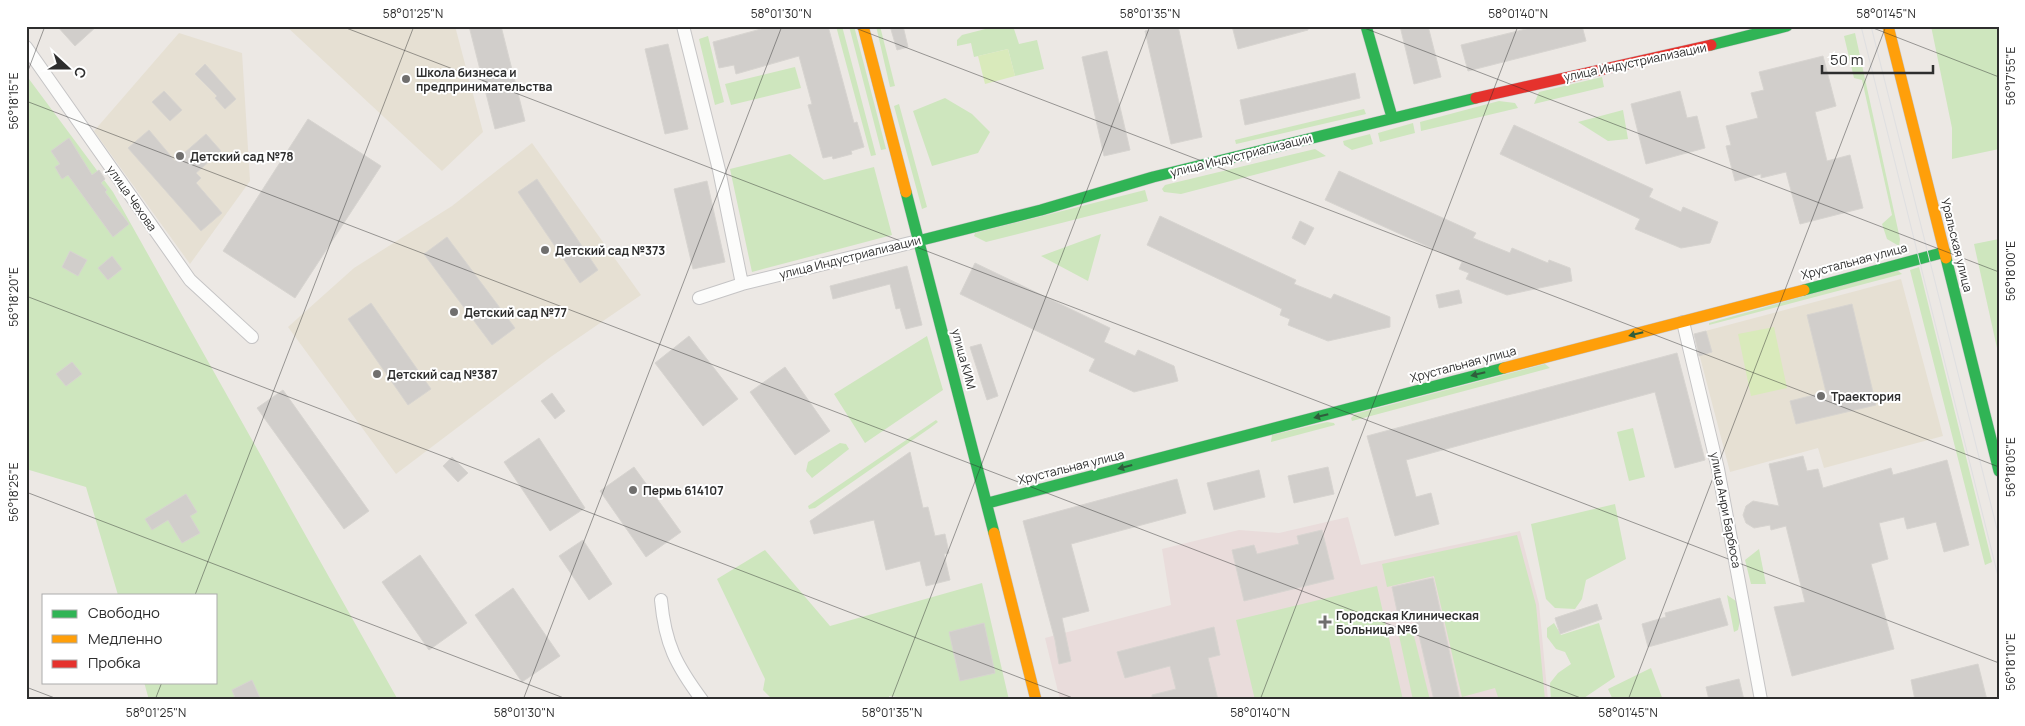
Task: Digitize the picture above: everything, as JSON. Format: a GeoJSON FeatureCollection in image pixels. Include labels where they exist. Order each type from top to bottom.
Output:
{"type":"FeatureCollection","features":[{"type":"Feature","properties":{"kind":"street"},"geometry":{"type":"LineString","coordinates":[[684,26],[719,170],[742,284]]}},
{"type":"Feature","properties":{"kind":"street","name":"улица КИМ"},"geometry":{"type":"LineString","coordinates":[[863,26],[988,503],[1036,700]]}},
{"type":"Feature","properties":{"kind":"street"},"geometry":{"type":"LineString","coordinates":[[1366,26],[1392,118]]}},
{"type":"Feature","properties":{"kind":"street","name":"улица Индустриализации"},"geometry":{"type":"LineString","coordinates":[[699,298],[742,284],[1041,210],[1162,175],[1392,118],[1787,26]]}},
{"type":"Feature","properties":{"kind":"street","name":"Уральская улица"},"geometry":{"type":"LineString","coordinates":[[1888,26],[1999,471]]}},
{"type":"Feature","properties":{"kind":"street","name":"улица Чехова"},"geometry":{"type":"LineString","coordinates":[[26,47],[190,280],[252,336]]}},
{"type":"Feature","properties":{"kind":"street","name":"Хрустальная улица"},"geometry":{"type":"LineString","coordinates":[[988,503],[1451,380],[1683,322],[1945,252]]}},
{"type":"Feature","properties":{"kind":"street","name":"улица Анри Барбюса"},"geometry":{"type":"LineString","coordinates":[[1683,322],[1718,469],[1761,700]]}},
{"type":"Feature","properties":{"kind":"street"},"geometry":{"type":"LineString","coordinates":[[661,600],[664,630],[681,671],[702,700]]}},
{"type":"Feature","properties":{"kind":"shaded area","name":"Школа бизнеса и предпринимательства"},"geometry":{"type":"Polygon","coordinates":[[[286,26],[455,26],[483,132],[442,171],[286,26]]]}},
{"type":"Feature","properties":{"kind":"shaded area","name":"Детский сад №78"},"geometry":{"type":"Polygon","coordinates":[[[179,33],[242,53],[250,181],[190,264],[94,131],[179,33]]]}},
{"type":"Feature","properties":{"kind":"shaded area"},"geometry":{"type":"Polygon","coordinates":[[[532,143],[641,295],[552,356],[396,474],[288,327],[354,268],[452,206],[532,143]]]}},
{"type":"Feature","properties":{"kind":"shaded area","name":"Траектория"},"geometry":{"type":"Polygon","coordinates":[[[1901,279],[1943,436],[1824,468],[1818,448],[1730,472],[1694,334],[1901,279]]]}},
{"type":"Feature","properties":{"kind":"shaded area","name":"Городская Клиническая Больница №6"},"geometry":{"type":"Polygon","coordinates":[[[1348,517],[1361,565],[1520,531],[1539,604],[1548,700],[1060,700],[1045,638],[1171,605],[1162,549],[1239,530],[1279,533],[1348,517]]]}},
{"type":"Feature","properties":{"kind":"green space"},"geometry":{"type":"Polygon","coordinates":[[[836,26],[842,26],[876,155],[871,156],[836,26]]]}},
{"type":"Feature","properties":{"kind":"green space"},"geometry":{"type":"Polygon","coordinates":[[[849,26],[854,26],[886,149],[881,150],[849,26]]]}},
{"type":"Feature","properties":{"kind":"green space"},"geometry":{"type":"Polygon","coordinates":[[[876,26],[880,26],[895,86],[890,87],[876,26]]]}},
{"type":"Feature","properties":{"kind":"green space"},"geometry":{"type":"Polygon","coordinates":[[[997,26],[1013,26],[1019,44],[1037,40],[1044,69],[1015,76],[1008,49],[974,57],[971,43],[957,46],[957,40],[962,35],[997,26]]]}},
{"type":"Feature","properties":{"kind":"green space"},"geometry":{"type":"Polygon","coordinates":[[[1931,26],[1999,26],[1999,149],[1952,159],[1952,128],[1931,26]]]}},
{"type":"Feature","properties":{"kind":"green space"},"geometry":{"type":"Polygon","coordinates":[[[1855,33],[1900,239],[1899,246],[1887,239],[1882,224],[1892,215],[1862,80],[1854,78],[1844,36],[1855,33]]]}},
{"type":"Feature","properties":{"kind":"green space"},"geometry":{"type":"Polygon","coordinates":[[[708,36],[724,102],[715,105],[699,39],[708,36]]]}},
{"type":"Feature","properties":{"kind":"green space"},"geometry":{"type":"Polygon","coordinates":[[[1008,49],[1015,76],[985,84],[978,56],[1008,49]]]}},
{"type":"Feature","properties":{"kind":"green space"},"geometry":{"type":"Polygon","coordinates":[[[795,67],[801,88],[731,105],[725,84],[795,67]]]}},
{"type":"Feature","properties":{"kind":"green space"},"geometry":{"type":"Polygon","coordinates":[[[26,75],[113,192],[398,700],[149,700],[145,684],[218,684],[218,594],[118,594],[86,487],[26,469],[26,75]]]}},
{"type":"Feature","properties":{"kind":"green space"},"geometry":{"type":"Polygon","coordinates":[[[1602,77],[1604,87],[1534,104],[1539,92],[1602,77]]]}},
{"type":"Feature","properties":{"kind":"green space"},"geometry":{"type":"Polygon","coordinates":[[[945,98],[972,114],[990,132],[978,153],[932,166],[913,111],[945,98]]]}},
{"type":"Feature","properties":{"kind":"green space"},"geometry":{"type":"Polygon","coordinates":[[[1499,101],[1515,103],[1518,108],[1421,131],[1420,122],[1499,101]]]}},
{"type":"Feature","properties":{"kind":"green space"},"geometry":{"type":"Polygon","coordinates":[[[899,104],[927,207],[922,209],[894,106],[899,104]]]}},
{"type":"Feature","properties":{"kind":"green space"},"geometry":{"type":"Polygon","coordinates":[[[1364,109],[1366,114],[1236,144],[1235,140],[1364,109]]]}},
{"type":"Feature","properties":{"kind":"green space"},"geometry":{"type":"Polygon","coordinates":[[[1623,110],[1628,139],[1608,141],[1578,122],[1623,110]]]}},
{"type":"Feature","properties":{"kind":"green space"},"geometry":{"type":"Polygon","coordinates":[[[1413,123],[1415,133],[1380,142],[1378,133],[1413,123]]]}},
{"type":"Feature","properties":{"kind":"green space"},"geometry":{"type":"Polygon","coordinates":[[[1370,134],[1373,144],[1352,150],[1344,145],[1343,141],[1370,134]]]}},
{"type":"Feature","properties":{"kind":"green space"},"geometry":{"type":"Polygon","coordinates":[[[1315,149],[1326,156],[1181,194],[1164,192],[1162,189],[1165,185],[1315,149]]]}},
{"type":"Feature","properties":{"kind":"green space"},"geometry":{"type":"Polygon","coordinates":[[[790,154],[824,180],[874,167],[892,235],[752,272],[730,169],[790,154]]]}},
{"type":"Feature","properties":{"kind":"green space"},"geometry":{"type":"Polygon","coordinates":[[[1145,190],[1148,201],[986,242],[974,236],[975,233],[1145,190]]]}},
{"type":"Feature","properties":{"kind":"green space"},"geometry":{"type":"Polygon","coordinates":[[[1101,234],[1088,281],[1041,256],[1101,234]]]}},
{"type":"Feature","properties":{"kind":"green space"},"geometry":{"type":"Polygon","coordinates":[[[1999,239],[1999,357],[1974,244],[1999,239]]]}},
{"type":"Feature","properties":{"kind":"green space"},"geometry":{"type":"Polygon","coordinates":[[[1919,267],[1992,562],[1985,565],[1910,270],[1919,267]]]}},
{"type":"Feature","properties":{"kind":"green space"},"geometry":{"type":"Polygon","coordinates":[[[1897,270],[1902,274],[1709,325],[1709,323],[1897,270]]]}},
{"type":"Feature","properties":{"kind":"green space"},"geometry":{"type":"Polygon","coordinates":[[[1774,327],[1787,388],[1751,396],[1738,334],[1774,327]]]}},
{"type":"Feature","properties":{"kind":"green space"},"geometry":{"type":"Polygon","coordinates":[[[927,336],[943,390],[865,443],[834,394],[927,336]]]}},
{"type":"Feature","properties":{"kind":"green space"},"geometry":{"type":"Polygon","coordinates":[[[1545,364],[1550,368],[1352,421],[1351,418],[1355,414],[1545,364]]]}},
{"type":"Feature","properties":{"kind":"green space"},"geometry":{"type":"Polygon","coordinates":[[[936,420],[938,422],[930,428],[815,508],[809,509],[808,506],[936,420]]]}},
{"type":"Feature","properties":{"kind":"green space"},"geometry":{"type":"Polygon","coordinates":[[[1327,422],[1334,423],[1335,425],[1271,442],[1272,435],[1327,422]]]}},
{"type":"Feature","properties":{"kind":"green space"},"geometry":{"type":"Polygon","coordinates":[[[1633,428],[1645,477],[1629,481],[1617,432],[1633,428]]]}},
{"type":"Feature","properties":{"kind":"green space"},"geometry":{"type":"Polygon","coordinates":[[[840,443],[846,444],[849,449],[812,478],[806,471],[808,462],[840,443]]]}},
{"type":"Feature","properties":{"kind":"green space"},"geometry":{"type":"Polygon","coordinates":[[[1615,504],[1626,559],[1586,580],[1582,599],[1575,609],[1555,608],[1546,599],[1531,524],[1615,504]]]}},
{"type":"Feature","properties":{"kind":"green space"},"geometry":{"type":"Polygon","coordinates":[[[1517,535],[1536,605],[1545,700],[1499,700],[1495,688],[1462,697],[1434,576],[1387,587],[1382,564],[1517,535]]]}},
{"type":"Feature","properties":{"kind":"green space"},"geometry":{"type":"Polygon","coordinates":[[[1759,549],[1766,584],[1751,584],[1745,560],[1759,549]]]}},
{"type":"Feature","properties":{"kind":"green space"},"geometry":{"type":"Polygon","coordinates":[[[765,550],[830,626],[982,583],[1009,700],[928,700],[889,696],[889,700],[773,700],[763,690],[765,679],[717,579],[765,550]]]}},
{"type":"Feature","properties":{"kind":"green space"},"geometry":{"type":"Polygon","coordinates":[[[1377,586],[1403,700],[1255,700],[1236,620],[1377,586]]]}},
{"type":"Feature","properties":{"kind":"green space"},"geometry":{"type":"Polygon","coordinates":[[[1727,595],[1736,601],[1740,621],[1738,630],[1734,632],[1727,595]]]}},
{"type":"Feature","properties":{"kind":"green space"},"geometry":{"type":"Polygon","coordinates":[[[1554,623],[1561,635],[1599,623],[1615,677],[1581,700],[1551,700],[1550,683],[1558,673],[1571,664],[1565,652],[1556,649],[1547,637],[1547,628],[1554,623]]]}},
{"type":"Feature","properties":{"kind":"green space"},"geometry":{"type":"Polygon","coordinates":[[[1411,624],[1430,700],[1413,700],[1397,626],[1411,624]]]}},
{"type":"Feature","properties":{"kind":"green space"},"geometry":{"type":"Polygon","coordinates":[[[1651,668],[1663,700],[1613,700],[1608,689],[1651,668]]]}},
{"type":"Feature","properties":{"kind":"building"},"geometry":{"type":"Polygon","coordinates":[[[57,26],[97,26],[75,46],[57,26]]]}},
{"type":"Feature","properties":{"kind":"building"},"geometry":{"type":"Polygon","coordinates":[[[469,26],[501,26],[525,121],[495,129],[469,26]]]}},
{"type":"Feature","properties":{"kind":"building"},"geometry":{"type":"Polygon","coordinates":[[[772,26],[828,26],[854,123],[857,122],[864,147],[851,151],[852,154],[833,159],[832,156],[823,158],[808,105],[812,104],[799,56],[736,74],[734,65],[719,68],[713,42],[772,26]]]}},
{"type":"Feature","properties":{"kind":"building"},"geometry":{"type":"Polygon","coordinates":[[[890,26],[903,26],[908,47],[897,50],[890,26]]]}},
{"type":"Feature","properties":{"kind":"building"},"geometry":{"type":"Polygon","coordinates":[[[1165,26],[1178,26],[1202,137],[1171,144],[1145,31],[1165,26]]]}},
{"type":"Feature","properties":{"kind":"building"},"geometry":{"type":"Polygon","coordinates":[[[1232,26],[1308,26],[1308,30],[1238,49],[1232,26]]]}},
{"type":"Feature","properties":{"kind":"building"},"geometry":{"type":"Polygon","coordinates":[[[1400,26],[1428,26],[1441,77],[1414,84],[1400,26]]]}},
{"type":"Feature","properties":{"kind":"building"},"geometry":{"type":"Polygon","coordinates":[[[1538,26],[1582,26],[1586,41],[1468,71],[1461,45],[1538,26]]]}},
{"type":"Feature","properties":{"kind":"building"},"geometry":{"type":"Polygon","coordinates":[[[668,44],[688,129],[665,134],[645,49],[668,44]]]}},
{"type":"Feature","properties":{"kind":"building"},"geometry":{"type":"Polygon","coordinates":[[[1107,51],[1130,150],[1104,156],[1082,57],[1107,51]]]}},
{"type":"Feature","properties":{"kind":"building"},"geometry":{"type":"Polygon","coordinates":[[[1823,56],[1836,106],[1815,112],[1827,161],[1850,155],[1863,208],[1800,224],[1786,172],[1761,178],[1761,174],[1735,181],[1726,146],[1731,145],[1726,126],[1758,118],[1751,93],[1764,90],[1759,72],[1823,56]]]}},
{"type":"Feature","properties":{"kind":"building"},"geometry":{"type":"Polygon","coordinates":[[[205,64],[236,99],[225,109],[215,98],[217,96],[195,74],[205,64]]]}},
{"type":"Feature","properties":{"kind":"building"},"geometry":{"type":"Polygon","coordinates":[[[1355,73],[1360,98],[1245,125],[1240,100],[1355,73]]]}},
{"type":"Feature","properties":{"kind":"building"},"geometry":{"type":"Polygon","coordinates":[[[164,91],[182,110],[170,121],[152,102],[164,91]]]}},
{"type":"Feature","properties":{"kind":"building"},"geometry":{"type":"Polygon","coordinates":[[[1680,91],[1687,118],[1697,116],[1705,148],[1646,164],[1631,104],[1680,91]]]}},
{"type":"Feature","properties":{"kind":"building"},"geometry":{"type":"Polygon","coordinates":[[[308,119],[381,166],[295,298],[223,251],[308,119]]]}},
{"type":"Feature","properties":{"kind":"building"},"geometry":{"type":"Polygon","coordinates":[[[1514,125],[1653,189],[1649,197],[1681,212],[1683,207],[1718,222],[1710,243],[1681,248],[1635,229],[1640,219],[1500,154],[1514,125]]]}},
{"type":"Feature","properties":{"kind":"building"},"geometry":{"type":"Polygon","coordinates":[[[149,130],[175,161],[206,134],[221,151],[196,173],[201,178],[196,183],[222,213],[201,231],[128,148],[149,130]]]}},
{"type":"Feature","properties":{"kind":"building"},"geometry":{"type":"Polygon","coordinates":[[[69,138],[92,175],[99,170],[105,179],[101,183],[107,190],[105,192],[129,224],[113,237],[68,175],[62,179],[55,167],[60,164],[51,151],[69,138]]]}},
{"type":"Feature","properties":{"kind":"building"},"geometry":{"type":"Polygon","coordinates":[[[1339,171],[1476,233],[1473,238],[1510,253],[1512,248],[1548,263],[1549,260],[1570,268],[1572,281],[1507,295],[1466,279],[1469,273],[1459,269],[1462,262],[1325,200],[1339,171]]]}},
{"type":"Feature","properties":{"kind":"building"},"geometry":{"type":"Polygon","coordinates":[[[537,179],[598,270],[580,283],[518,192],[537,179]]]}},
{"type":"Feature","properties":{"kind":"building"},"geometry":{"type":"Polygon","coordinates":[[[707,181],[725,262],[693,269],[674,189],[707,181]]]}},
{"type":"Feature","properties":{"kind":"building"},"geometry":{"type":"Polygon","coordinates":[[[1160,216],[1296,280],[1294,284],[1331,299],[1334,294],[1390,317],[1390,327],[1328,341],[1288,325],[1290,319],[1280,315],[1282,309],[1147,245],[1160,216]]]}},
{"type":"Feature","properties":{"kind":"building"},"geometry":{"type":"Polygon","coordinates":[[[1300,221],[1314,228],[1305,245],[1292,238],[1300,221]]]}},
{"type":"Feature","properties":{"kind":"building"},"geometry":{"type":"Polygon","coordinates":[[[447,237],[515,328],[492,345],[424,254],[447,237]]]}},
{"type":"Feature","properties":{"kind":"building"},"geometry":{"type":"Polygon","coordinates":[[[70,251],[87,260],[78,276],[62,267],[70,251]]]}},
{"type":"Feature","properties":{"kind":"building"},"geometry":{"type":"Polygon","coordinates":[[[112,256],[122,269],[108,280],[98,268],[112,256]]]}},
{"type":"Feature","properties":{"kind":"building"},"geometry":{"type":"Polygon","coordinates":[[[975,263],[1110,328],[1104,342],[1135,356],[1138,350],[1174,366],[1178,381],[1134,392],[1089,371],[1095,359],[960,294],[975,263]]]}},
{"type":"Feature","properties":{"kind":"building"},"geometry":{"type":"Polygon","coordinates":[[[907,266],[922,325],[906,329],[900,308],[896,309],[890,284],[833,299],[830,286],[907,266]]]}},
{"type":"Feature","properties":{"kind":"building"},"geometry":{"type":"Polygon","coordinates":[[[1459,290],[1462,303],[1439,308],[1436,295],[1459,290]]]}},
{"type":"Feature","properties":{"kind":"building"},"geometry":{"type":"Polygon","coordinates":[[[371,303],[431,389],[408,405],[348,319],[371,303]]]}},
{"type":"Feature","properties":{"kind":"building"},"geometry":{"type":"Polygon","coordinates":[[[1852,304],[1876,405],[1796,424],[1790,401],[1826,392],[1807,315],[1852,304]]]}},
{"type":"Feature","properties":{"kind":"building"},"geometry":{"type":"Polygon","coordinates":[[[1706,331],[1712,352],[1699,356],[1694,334],[1706,331]]]}},
{"type":"Feature","properties":{"kind":"building"},"geometry":{"type":"Polygon","coordinates":[[[689,336],[738,399],[703,426],[655,363],[689,336]]]}},
{"type":"Feature","properties":{"kind":"building"},"geometry":{"type":"Polygon","coordinates":[[[981,344],[998,396],[987,400],[970,347],[981,344]]]}},
{"type":"Feature","properties":{"kind":"building"},"geometry":{"type":"Polygon","coordinates":[[[1677,353],[1705,460],[1675,468],[1655,392],[1406,460],[1416,497],[1431,493],[1439,524],[1395,536],[1367,436],[1677,353]]]}},
{"type":"Feature","properties":{"kind":"building"},"geometry":{"type":"Polygon","coordinates":[[[72,362],[82,374],[66,386],[56,374],[72,362]]]}},
{"type":"Feature","properties":{"kind":"building"},"geometry":{"type":"Polygon","coordinates":[[[785,367],[830,431],[795,455],[750,392],[785,367]]]}},
{"type":"Feature","properties":{"kind":"building"},"geometry":{"type":"Polygon","coordinates":[[[283,390],[369,511],[344,529],[257,408],[283,390]]]}},
{"type":"Feature","properties":{"kind":"building"},"geometry":{"type":"Polygon","coordinates":[[[552,393],[565,411],[555,419],[541,401],[552,393]]]}},
{"type":"Feature","properties":{"kind":"building"},"geometry":{"type":"Polygon","coordinates":[[[539,438],[585,508],[550,531],[504,462],[539,438]]]}},
{"type":"Feature","properties":{"kind":"building"},"geometry":{"type":"Polygon","coordinates":[[[910,452],[923,508],[928,507],[935,536],[945,534],[949,553],[944,554],[950,580],[926,586],[920,561],[886,570],[874,520],[814,534],[810,521],[910,452]]]}},
{"type":"Feature","properties":{"kind":"building"},"geometry":{"type":"Polygon","coordinates":[[[1803,456],[1807,471],[1818,469],[1823,488],[1891,468],[1893,475],[1947,460],[1969,545],[1944,552],[1936,522],[1907,529],[1904,517],[1879,523],[1888,559],[1871,564],[1894,649],[1792,676],[1774,607],[1805,602],[1786,526],[1771,530],[1770,525],[1754,528],[1746,523],[1743,515],[1746,506],[1753,501],[1779,506],[1769,464],[1803,456]]]}},
{"type":"Feature","properties":{"kind":"building"},"geometry":{"type":"Polygon","coordinates":[[[452,457],[468,473],[458,482],[443,466],[452,457]]]}},
{"type":"Feature","properties":{"kind":"building"},"geometry":{"type":"Polygon","coordinates":[[[634,467],[681,532],[646,557],[600,491],[634,467]]]}},
{"type":"Feature","properties":{"kind":"building"},"geometry":{"type":"Polygon","coordinates":[[[1328,467],[1334,494],[1294,503],[1288,476],[1328,467]]]}},
{"type":"Feature","properties":{"kind":"building"},"geometry":{"type":"Polygon","coordinates":[[[1259,470],[1265,497],[1214,510],[1207,483],[1259,470]]]}},
{"type":"Feature","properties":{"kind":"building"},"geometry":{"type":"Polygon","coordinates":[[[1177,479],[1186,513],[1071,544],[1089,611],[1062,618],[1071,661],[1059,664],[1055,640],[1023,521],[1177,479]]]}},
{"type":"Feature","properties":{"kind":"building"},"geometry":{"type":"Polygon","coordinates":[[[186,494],[197,512],[190,516],[200,533],[182,543],[168,520],[152,530],[145,519],[186,494]]]}},
{"type":"Feature","properties":{"kind":"building"},"geometry":{"type":"Polygon","coordinates":[[[1322,530],[1334,579],[1244,601],[1232,550],[1254,545],[1257,554],[1299,544],[1297,536],[1322,530]]]}},
{"type":"Feature","properties":{"kind":"building"},"geometry":{"type":"Polygon","coordinates":[[[583,540],[612,584],[589,600],[559,556],[583,540]]]}},
{"type":"Feature","properties":{"kind":"building"},"geometry":{"type":"Polygon","coordinates":[[[420,555],[467,623],[429,650],[382,582],[420,555]]]}},
{"type":"Feature","properties":{"kind":"building"},"geometry":{"type":"Polygon","coordinates":[[[1433,578],[1460,700],[1434,700],[1415,618],[1399,620],[1392,587],[1433,578]]]}},
{"type":"Feature","properties":{"kind":"building"},"geometry":{"type":"Polygon","coordinates":[[[513,588],[560,656],[522,682],[475,615],[513,588]]]}},
{"type":"Feature","properties":{"kind":"building"},"geometry":{"type":"Polygon","coordinates":[[[1720,598],[1728,625],[1648,647],[1642,624],[1666,617],[1665,613],[1720,598]]]}},
{"type":"Feature","properties":{"kind":"building"},"geometry":{"type":"Polygon","coordinates":[[[1597,604],[1602,619],[1560,634],[1555,618],[1597,604]]]}},
{"type":"Feature","properties":{"kind":"building"},"geometry":{"type":"Polygon","coordinates":[[[984,623],[995,673],[960,681],[949,632],[984,623]]]}},
{"type":"Feature","properties":{"kind":"building"},"geometry":{"type":"Polygon","coordinates":[[[1214,627],[1220,655],[1208,658],[1218,700],[1152,700],[1152,695],[1176,689],[1170,666],[1125,678],[1117,652],[1214,627]]]}},
{"type":"Feature","properties":{"kind":"building"},"geometry":{"type":"Polygon","coordinates":[[[1978,664],[1987,700],[1915,700],[1911,680],[1978,664]]]}},
{"type":"Feature","properties":{"kind":"building"},"geometry":{"type":"Polygon","coordinates":[[[1739,679],[1744,700],[1709,700],[1706,687],[1739,679]]]}},
{"type":"Feature","properties":{"kind":"building"},"geometry":{"type":"Polygon","coordinates":[[[252,680],[261,700],[236,700],[232,690],[252,680]]]}},
{"type":"Feature","properties":{"kind":"tram line"},"geometry":{"type":"LineString","coordinates":[[1861,26],[1999,580]]}},
{"type":"Feature","properties":{"kind":"tram line"},"geometry":{"type":"LineString","coordinates":[[1871,26],[1999,537]]}},
{"type":"Feature","properties":{"kind":"traffic: fast"},"geometry":{"type":"LineString","coordinates":[[1366,26],[1392,117]]}},
{"type":"Feature","properties":{"kind":"traffic: fast"},"geometry":{"type":"LineString","coordinates":[[1711,45],[1787,26]]}},
{"type":"Feature","properties":{"kind":"traffic: fast"},"geometry":{"type":"LineString","coordinates":[[918,241],[1041,210],[1153,177],[1476,98]]}},
{"type":"Feature","properties":{"kind":"traffic: fast"},"geometry":{"type":"LineString","coordinates":[[906,192],[994,533]]}},
{"type":"Feature","properties":{"kind":"traffic: fast"},"geometry":{"type":"LineString","coordinates":[[1804,290],[1945,252]]}},
{"type":"Feature","properties":{"kind":"traffic: fast"},"geometry":{"type":"LineString","coordinates":[[1946,258],[1999,471]]}},
{"type":"Feature","properties":{"kind":"traffic: fast"},"geometry":{"type":"LineString","coordinates":[[988,503],[1504,368]]}},
{"type":"Feature","properties":{"kind":"traffic: slow"},"geometry":{"type":"LineString","coordinates":[[863,26],[906,192]]}},
{"type":"Feature","properties":{"kind":"traffic: slow"},"geometry":{"type":"LineString","coordinates":[[1888,26],[1946,258]]}},
{"type":"Feature","properties":{"kind":"traffic: slow"},"geometry":{"type":"LineString","coordinates":[[1504,368],[1804,290]]}},
{"type":"Feature","properties":{"kind":"traffic: slow"},"geometry":{"type":"LineString","coordinates":[[994,533],[1036,700]]}},
{"type":"Feature","properties":{"kind":"traffic: jam"},"geometry":{"type":"LineString","coordinates":[[1476,98],[1711,45]]}},
{"type":"Feature","properties":{"kind":"place","name":"Школа бизнеса и предпринимательства"},"geometry":{"type":"Point","coordinates":[406,79]}},
{"type":"Feature","properties":{"kind":"place","name":"Детский сад №78"},"geometry":{"type":"Point","coordinates":[180,156]}},
{"type":"Feature","properties":{"kind":"place","name":"Детский сад №373"},"geometry":{"type":"Point","coordinates":[545,250]}},
{"type":"Feature","properties":{"kind":"place","name":"Детский сад №77"},"geometry":{"type":"Point","coordinates":[454,312]}},
{"type":"Feature","properties":{"kind":"place","name":"Детский сад №387"},"geometry":{"type":"Point","coordinates":[377,374]}},
{"type":"Feature","properties":{"kind":"place","name":"Траектория"},"geometry":{"type":"Point","coordinates":[1821,396]}},
{"type":"Feature","properties":{"kind":"place","name":"Пермь 614107"},"geometry":{"type":"Point","coordinates":[633,490]}},
{"type":"Feature","properties":{"kind":"place","name":"Городская Клиническая Больница №6"},"geometry":{"type":"Point","coordinates":[1325,622]}}]}
